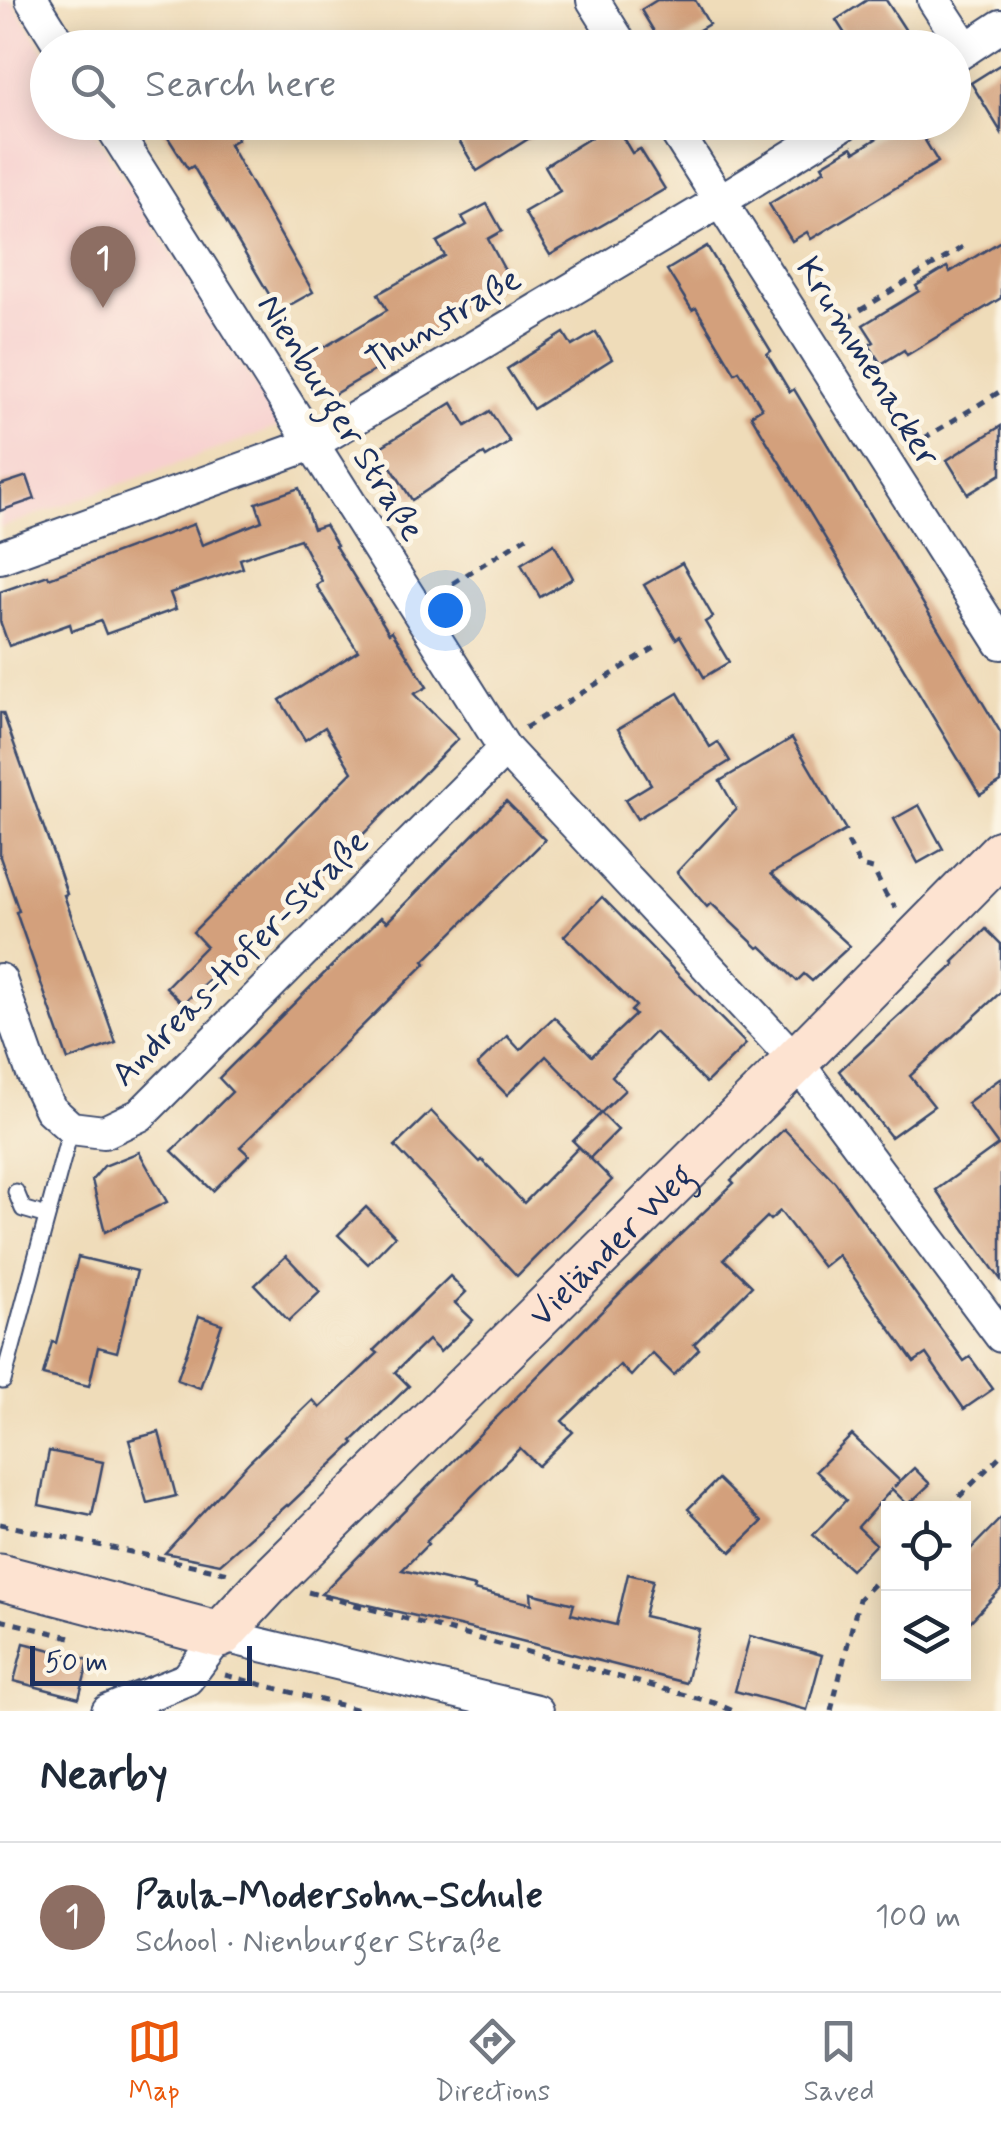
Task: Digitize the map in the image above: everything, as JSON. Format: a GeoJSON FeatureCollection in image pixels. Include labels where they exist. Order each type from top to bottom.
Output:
{"type":"FeatureCollection","features":[{"type":"Feature","properties":{"kind":"street"},"geometry":{"type":"LineString","coordinates":[[32,0],[51,30]]}},
{"type":"Feature","properties":{"kind":"street"},"geometry":{"type":"LineString","coordinates":[[593,0],[612,30]]}},
{"type":"Feature","properties":{"kind":"street"},"geometry":{"type":"LineString","coordinates":[[934,0],[949,30]]}},
{"type":"Feature","properties":{"kind":"street"},"geometry":{"type":"LineString","coordinates":[[971,46],[1001,26]]}},
{"type":"Feature","properties":{"kind":"street","name":"Nienburger Straße"},"geometry":{"type":"LineString","coordinates":[[120,140],[503,746],[796,1060],[1001,1336]]}},
{"type":"Feature","properties":{"kind":"street","name":"Krummenacker"},"geometry":{"type":"LineString","coordinates":[[681,140],[1001,643]]}},
{"type":"Feature","properties":{"kind":"street","name":"Thunstraße"},"geometry":{"type":"LineString","coordinates":[[0,557],[312,444],[818,140]]}},
{"type":"Feature","properties":{"kind":"street","name":"Andreas-Hofer-Straße"},"geometry":{"type":"LineString","coordinates":[[71,1128],[104,1132],[140,1115],[503,746]]}},
{"type":"Feature","properties":{"kind":"street","name":"Vieländer Weg"},"geometry":{"type":"LineString","coordinates":[[220,1635],[1001,853]]}},
{"type":"Feature","properties":{"kind":"street"},"geometry":{"type":"LineString","coordinates":[[0,980],[32,1072],[50,1109],[71,1128]]}},
{"type":"Feature","properties":{"kind":"street"},"geometry":{"type":"LineString","coordinates":[[0,1577],[220,1635],[537,1711]]}},
{"type":"Feature","properties":{"kind":"street"},"geometry":{"type":"LineString","coordinates":[[108,1711],[187,1679],[220,1635]]}},
{"type":"Feature","properties":{"kind":"lane"},"geometry":{"type":"LineString","coordinates":[[3,1381],[71,1128]]}},
{"type":"Feature","properties":{"kind":"lane"},"geometry":{"type":"LineString","coordinates":[[16,1192],[23,1209],[47,1216]]}},
{"type":"Feature","properties":{"kind":"path"},"geometry":{"type":"LineString","coordinates":[[810,342],[966,245]]}},
{"type":"Feature","properties":{"kind":"path"},"geometry":{"type":"LineString","coordinates":[[886,462],[1001,390]]}},
{"type":"Feature","properties":{"kind":"path"},"geometry":{"type":"LineString","coordinates":[[415,607],[528,536]]}},
{"type":"Feature","properties":{"kind":"path"},"geometry":{"type":"LineString","coordinates":[[503,746],[661,644]]}},
{"type":"Feature","properties":{"kind":"path"},"geometry":{"type":"LineString","coordinates":[[848,842],[860,866],[874,869],[914,942]]}},
{"type":"Feature","properties":{"kind":"path"},"geometry":{"type":"LineString","coordinates":[[955,1501],[1001,1455]]}},
{"type":"Feature","properties":{"kind":"path"},"geometry":{"type":"LineString","coordinates":[[0,1524],[269,1582],[734,1711]]}},
{"type":"Feature","properties":{"kind":"path"},"geometry":{"type":"LineString","coordinates":[[831,1711],[859,1599],[881,1576]]}},
{"type":"Feature","properties":{"kind":"shaded area"},"geometry":{"type":"Polygon","coordinates":[[[0,0],[12,0],[31,30],[30,140],[100,140],[281,426],[0,528],[0,0]]]}},
{"type":"Feature","properties":{"kind":"building"},"geometry":{"type":"Polygon","coordinates":[[[657,0],[695,0],[709,24],[699,30],[653,30],[641,10],[657,0]]]}},
{"type":"Feature","properties":{"kind":"building"},"geometry":{"type":"Polygon","coordinates":[[[867,0],[886,0],[905,30],[842,30],[836,20],[867,0]]]}},
{"type":"Feature","properties":{"kind":"building"},"geometry":{"type":"Polygon","coordinates":[[[1001,64],[1001,132],[971,83],[1001,64]]]}},
{"type":"Feature","properties":{"kind":"building"},"geometry":{"type":"Polygon","coordinates":[[[169,140],[236,140],[229,144],[313,292],[279,311],[193,166],[188,169],[169,140]]]}},
{"type":"Feature","properties":{"kind":"building"},"geometry":{"type":"Polygon","coordinates":[[[459,140],[526,140],[477,171],[459,140]]]}},
{"type":"Feature","properties":{"kind":"building"},"geometry":{"type":"Polygon","coordinates":[[[587,140],[624,140],[632,153],[640,149],[665,189],[550,255],[524,212],[560,191],[545,166],[587,140]]]}},
{"type":"Feature","properties":{"kind":"building"},"geometry":{"type":"Polygon","coordinates":[[[874,140],[925,140],[938,162],[811,239],[807,232],[792,241],[769,204],[825,170],[822,165],[852,147],[855,152],[874,140]]]}},
{"type":"Feature","properties":{"kind":"building"},"geometry":{"type":"Polygon","coordinates":[[[487,204],[502,231],[488,239],[510,280],[437,321],[443,331],[329,397],[306,358],[387,310],[378,294],[445,256],[437,242],[467,225],[462,217],[487,204]]]}},
{"type":"Feature","properties":{"kind":"building"},"geometry":{"type":"Polygon","coordinates":[[[1001,241],[1001,298],[907,355],[904,350],[881,364],[863,325],[919,291],[916,286],[947,267],[950,272],[1001,241]]]}},
{"type":"Feature","properties":{"kind":"building"},"geometry":{"type":"Polygon","coordinates":[[[707,246],[771,351],[767,354],[790,392],[794,389],[1001,733],[1001,782],[980,795],[751,415],[762,408],[667,270],[707,246]]]}},
{"type":"Feature","properties":{"kind":"building"},"geometry":{"type":"Polygon","coordinates":[[[596,332],[612,359],[533,409],[507,369],[564,333],[572,346],[596,332]]]}},
{"type":"Feature","properties":{"kind":"building"},"geometry":{"type":"Polygon","coordinates":[[[452,403],[466,426],[490,411],[510,442],[412,500],[379,448],[452,403]]]}},
{"type":"Feature","properties":{"kind":"building"},"geometry":{"type":"Polygon","coordinates":[[[1001,426],[1001,474],[968,494],[947,460],[1001,426]]]}},
{"type":"Feature","properties":{"kind":"building"},"geometry":{"type":"Polygon","coordinates":[[[27,476],[35,499],[0,511],[0,485],[27,476]]]}},
{"type":"Feature","properties":{"kind":"building"},"geometry":{"type":"Polygon","coordinates":[[[299,488],[313,529],[325,525],[389,633],[392,631],[427,687],[414,694],[458,739],[248,950],[229,968],[225,964],[183,1004],[166,987],[206,946],[193,932],[352,772],[325,727],[305,740],[280,700],[358,651],[316,585],[322,581],[300,539],[240,559],[243,568],[170,593],[176,609],[106,634],[101,621],[72,631],[70,624],[9,646],[0,621],[0,592],[194,524],[202,545],[262,521],[256,503],[299,488]]]}},
{"type":"Feature","properties":{"kind":"building"},"geometry":{"type":"Polygon","coordinates":[[[554,544],[573,578],[540,597],[521,564],[554,544]]]}},
{"type":"Feature","properties":{"kind":"building"},"geometry":{"type":"Polygon","coordinates":[[[682,563],[713,617],[705,622],[729,662],[704,677],[644,585],[682,563]]]}},
{"type":"Feature","properties":{"kind":"building"},"geometry":{"type":"Polygon","coordinates":[[[678,693],[710,747],[718,742],[730,761],[637,819],[625,800],[651,784],[618,729],[678,693]]]}},
{"type":"Feature","properties":{"kind":"building"},"geometry":{"type":"Polygon","coordinates":[[[0,713],[60,873],[67,894],[64,895],[116,1043],[68,1060],[0,857],[0,713]]]}},
{"type":"Feature","properties":{"kind":"building"},"geometry":{"type":"Polygon","coordinates":[[[792,738],[846,830],[771,874],[850,946],[812,981],[804,974],[797,981],[711,903],[707,907],[677,872],[736,809],[720,781],[792,738]]]}},
{"type":"Feature","properties":{"kind":"building"},"geometry":{"type":"Polygon","coordinates":[[[506,801],[545,840],[240,1147],[249,1155],[213,1191],[172,1151],[232,1092],[219,1078],[381,917],[387,922],[506,801]]]}},
{"type":"Feature","properties":{"kind":"building"},"geometry":{"type":"Polygon","coordinates":[[[919,805],[943,849],[918,863],[894,819],[919,805]]]}},
{"type":"Feature","properties":{"kind":"building"},"geometry":{"type":"Polygon","coordinates":[[[602,897],[746,1044],[706,1083],[655,1032],[612,1076],[625,1090],[601,1113],[546,1056],[507,1095],[477,1065],[507,1036],[520,1050],[554,1017],[592,1056],[635,1015],[631,1011],[636,1006],[564,936],[602,897]]]}},
{"type":"Feature","properties":{"kind":"building"},"geometry":{"type":"Polygon","coordinates":[[[986,929],[1001,944],[1001,992],[910,1076],[934,1106],[891,1137],[839,1071],[955,964],[986,929]]]}},
{"type":"Feature","properties":{"kind":"building"},"geometry":{"type":"Polygon","coordinates":[[[1001,1078],[1001,1280],[936,1190],[998,1145],[967,1103],[1001,1078]]]}},
{"type":"Feature","properties":{"kind":"building"},"geometry":{"type":"Polygon","coordinates":[[[431,1111],[524,1203],[579,1147],[612,1180],[517,1276],[395,1146],[431,1111]]]}},
{"type":"Feature","properties":{"kind":"building"},"geometry":{"type":"Polygon","coordinates":[[[601,1113],[618,1130],[590,1158],[573,1141],[601,1113]]]}},
{"type":"Feature","properties":{"kind":"building"},"geometry":{"type":"Polygon","coordinates":[[[784,1129],[835,1182],[964,1361],[970,1357],[993,1389],[964,1409],[926,1354],[914,1362],[838,1255],[823,1267],[780,1211],[770,1220],[767,1217],[724,1259],[752,1286],[694,1344],[699,1349],[674,1375],[652,1353],[631,1376],[620,1365],[562,1421],[573,1432],[538,1466],[520,1448],[402,1570],[532,1604],[531,1593],[574,1604],[571,1614],[616,1625],[628,1574],[653,1580],[644,1616],[699,1629],[686,1683],[321,1594],[734,1183],[731,1180],[784,1129]]]}},
{"type":"Feature","properties":{"kind":"building"},"geometry":{"type":"Polygon","coordinates":[[[139,1152],[167,1202],[105,1232],[92,1180],[104,1166],[139,1152]]]}},
{"type":"Feature","properties":{"kind":"building"},"geometry":{"type":"Polygon","coordinates":[[[366,1207],[395,1236],[368,1264],[338,1235],[366,1207]]]}},
{"type":"Feature","properties":{"kind":"building"},"geometry":{"type":"Polygon","coordinates":[[[286,1256],[320,1292],[289,1321],[255,1285],[286,1256]]]}},
{"type":"Feature","properties":{"kind":"building"},"geometry":{"type":"Polygon","coordinates":[[[78,1257],[137,1271],[117,1352],[98,1347],[89,1386],[43,1375],[52,1342],[56,1343],[78,1257]]]}},
{"type":"Feature","properties":{"kind":"building"},"geometry":{"type":"Polygon","coordinates":[[[450,1276],[466,1292],[455,1303],[473,1320],[440,1352],[428,1340],[395,1372],[409,1386],[354,1443],[220,1564],[165,1553],[250,1461],[313,1400],[320,1408],[450,1276]]]}},
{"type":"Feature","properties":{"kind":"building"},"geometry":{"type":"Polygon","coordinates":[[[199,1316],[222,1324],[200,1388],[177,1380],[199,1316]]]}},
{"type":"Feature","properties":{"kind":"building"},"geometry":{"type":"Polygon","coordinates":[[[159,1432],[176,1496],[147,1503],[129,1440],[159,1432]]]}},
{"type":"Feature","properties":{"kind":"building"},"geometry":{"type":"Polygon","coordinates":[[[852,1435],[900,1481],[894,1487],[914,1468],[930,1484],[912,1501],[904,1501],[892,1489],[858,1527],[876,1544],[851,1570],[813,1535],[846,1500],[816,1471],[852,1435]]]}},
{"type":"Feature","properties":{"kind":"building"},"geometry":{"type":"Polygon","coordinates":[[[49,1451],[103,1462],[92,1516],[39,1505],[49,1451]]]}},
{"type":"Feature","properties":{"kind":"building"},"geometry":{"type":"Polygon","coordinates":[[[718,1479],[762,1522],[731,1552],[688,1509],[718,1479]]]}},
{"type":"Feature","properties":{"kind":"building"},"geometry":{"type":"Polygon","coordinates":[[[1001,1518],[1001,1589],[971,1621],[971,1591],[971,1549],[1001,1518]]]}},
{"type":"Feature","properties":{"kind":"building"},"geometry":{"type":"Polygon","coordinates":[[[750,1636],[822,1655],[807,1710],[735,1691],[750,1636]]]}},
{"type":"Feature","properties":{"kind":"building"},"geometry":{"type":"Polygon","coordinates":[[[24,1643],[89,1660],[79,1698],[14,1681],[24,1643]]]}},
{"type":"Feature","properties":{"kind":"place","name":"Paula-Modersohn-Schule"},"geometry":{"type":"Point","coordinates":[103,308]}}]}
